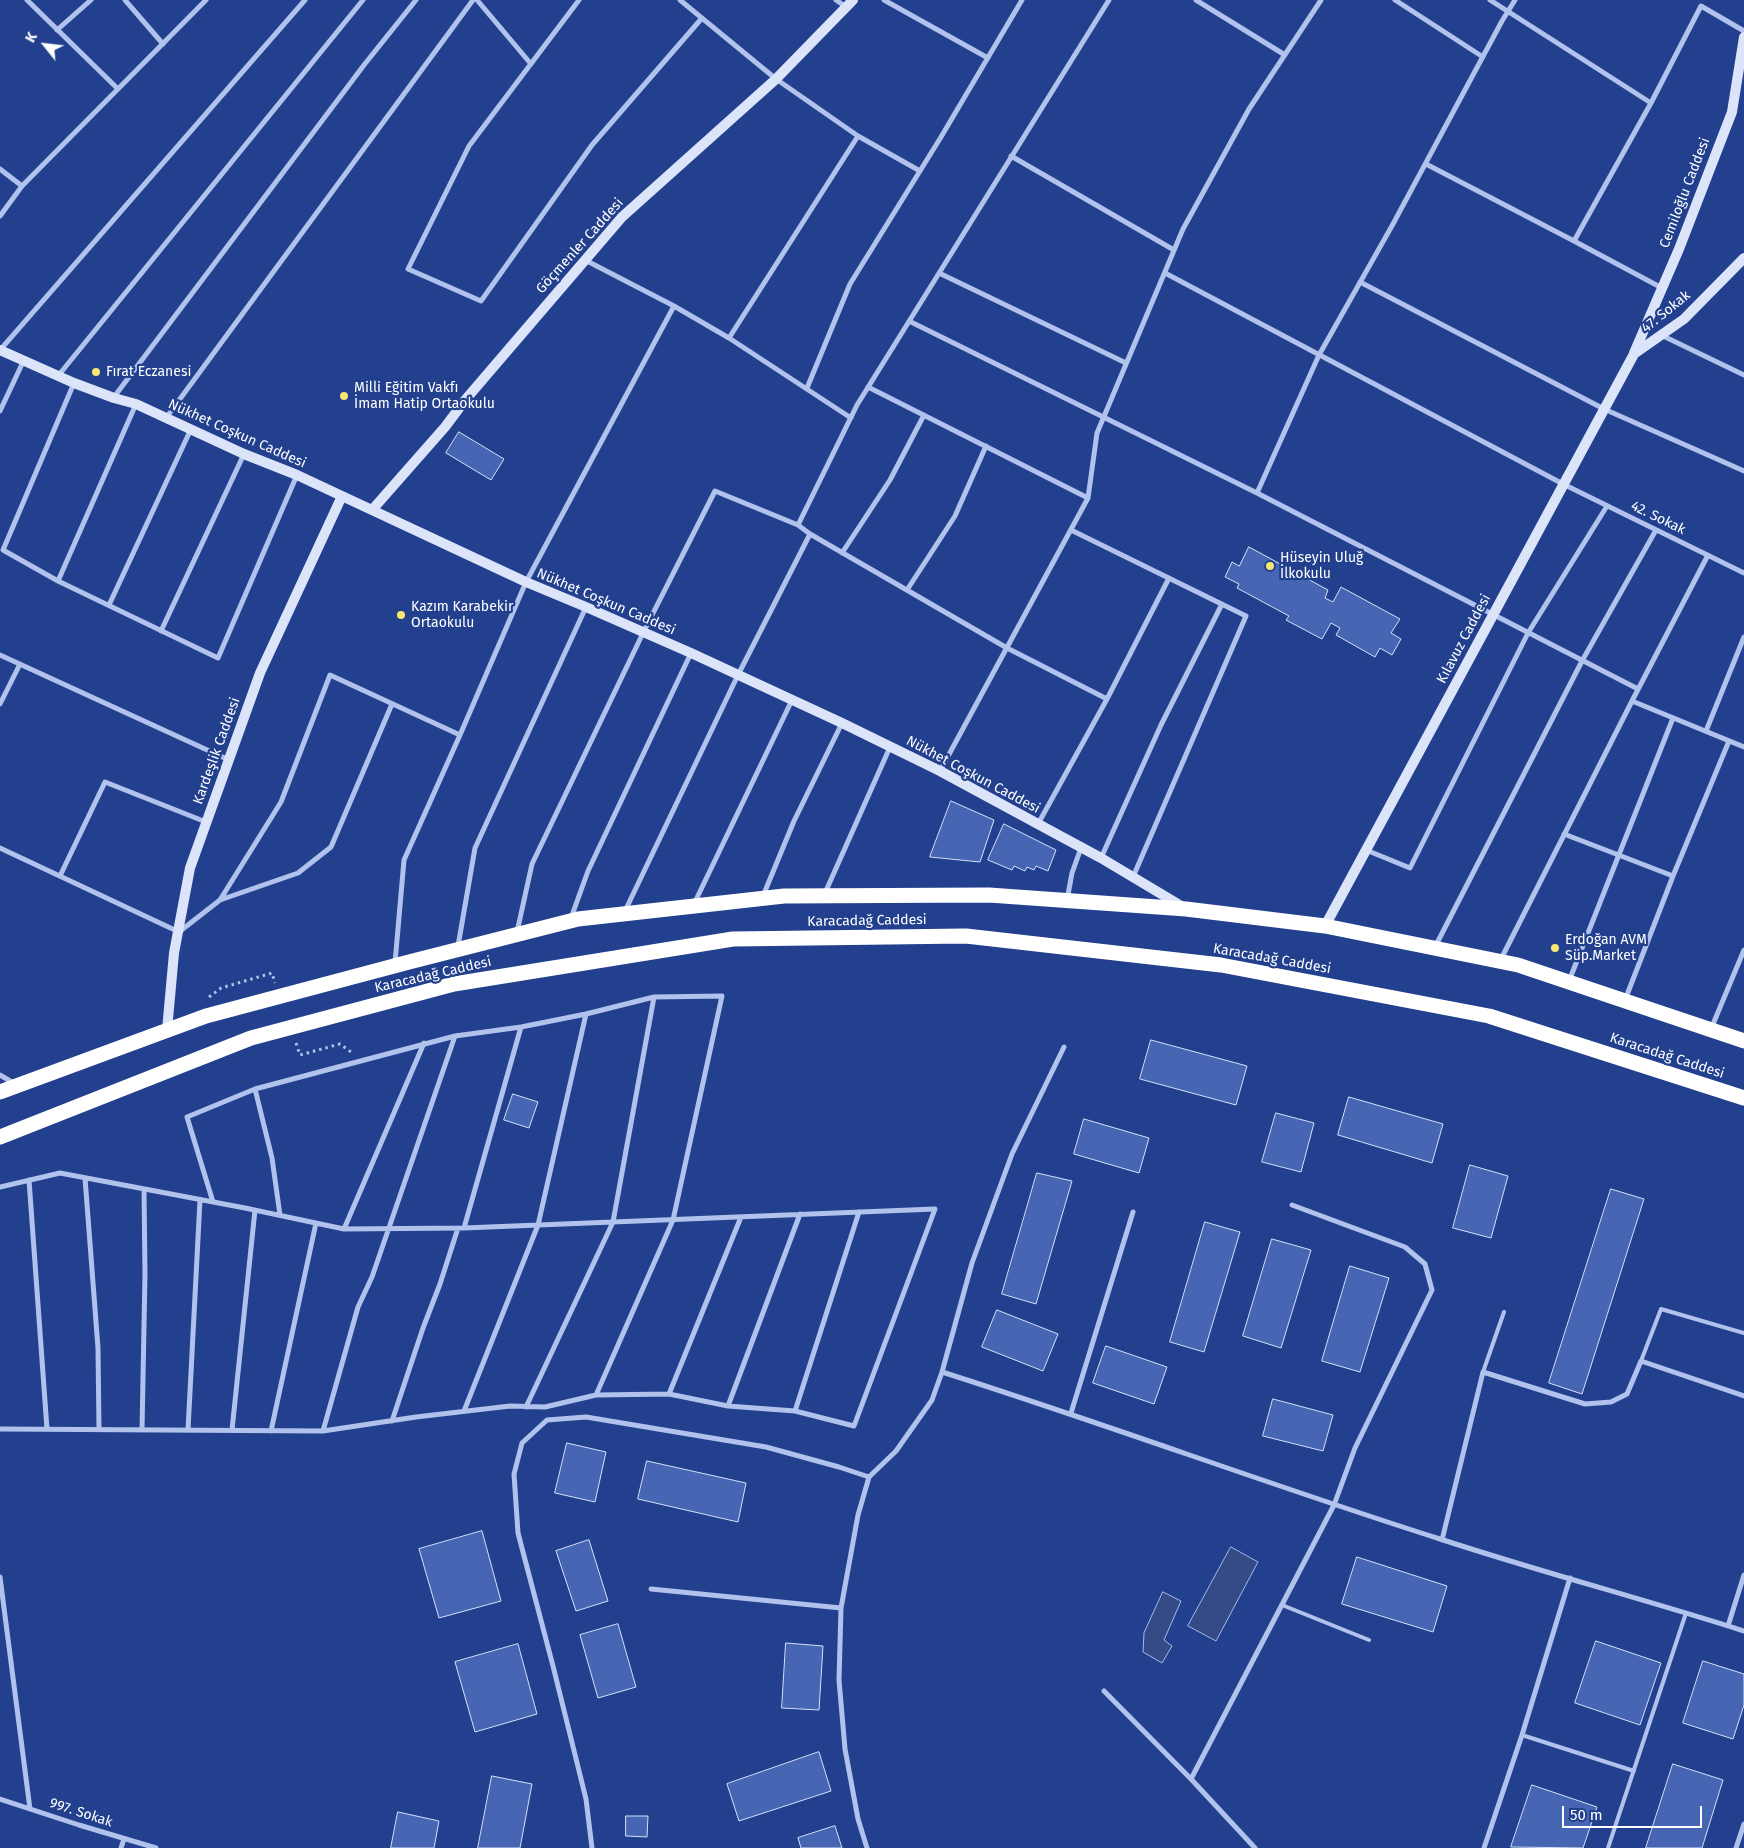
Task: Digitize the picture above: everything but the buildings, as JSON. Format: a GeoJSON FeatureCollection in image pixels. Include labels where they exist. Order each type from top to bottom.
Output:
{"type":"FeatureCollection","features":[{"type":"Feature","properties":{"kind":"highway","name":"Karacadağ Caddesi"},"geometry":{"type":"LineString","coordinates":[[0,1092],[206,1016],[570,921],[784,896],[989,895],[1186,909],[1325,926],[1518,965],[1744,1041]]}},
{"type":"Feature","properties":{"kind":"highway","name":"Karacadağ Caddesi"},"geometry":{"type":"LineString","coordinates":[[0,1137],[251,1038],[454,984],[733,940],[966,936],[1221,965],[1489,1016],[1744,1098]]}},
{"type":"Feature","properties":{"kind":"street"},"geometry":{"type":"LineString","coordinates":[[27,0],[118,89]]}},
{"type":"Feature","properties":{"kind":"street"},"geometry":{"type":"LineString","coordinates":[[57,30],[90,0]]}},
{"type":"Feature","properties":{"kind":"street"},"geometry":{"type":"LineString","coordinates":[[125,0],[162,44]]}},
{"type":"Feature","properties":{"kind":"street"},"geometry":{"type":"LineString","coordinates":[[0,216],[22,186],[206,0]]}},
{"type":"Feature","properties":{"kind":"street"},"geometry":{"type":"LineString","coordinates":[[0,350],[305,0]]}},
{"type":"Feature","properties":{"kind":"street"},"geometry":{"type":"LineString","coordinates":[[58,376],[363,0]]}},
{"type":"Feature","properties":{"kind":"street"},"geometry":{"type":"LineString","coordinates":[[114,398],[358,73],[416,0]]}},
{"type":"Feature","properties":{"kind":"street"},"geometry":{"type":"LineString","coordinates":[[166,418],[473,0]]}},
{"type":"Feature","properties":{"kind":"street"},"geometry":{"type":"LineString","coordinates":[[477,0],[531,64]]}},
{"type":"Feature","properties":{"kind":"street"},"geometry":{"type":"LineString","coordinates":[[680,0],[776,79],[858,136],[920,171]]}},
{"type":"Feature","properties":{"kind":"street"},"geometry":{"type":"LineString","coordinates":[[836,0],[850,4]]}},
{"type":"Feature","properties":{"kind":"street"},"geometry":{"type":"LineString","coordinates":[[884,0],[988,58]]}},
{"type":"Feature","properties":{"kind":"street"},"geometry":{"type":"LineString","coordinates":[[807,388],[850,284],[1022,0]]}},
{"type":"Feature","properties":{"kind":"street"},"geometry":{"type":"LineString","coordinates":[[798,526],[868,387],[1109,0]]}},
{"type":"Feature","properties":{"kind":"street"},"geometry":{"type":"LineString","coordinates":[[1196,0],[1285,56]]}},
{"type":"Feature","properties":{"kind":"street"},"geometry":{"type":"LineString","coordinates":[[940,771],[1088,498],[1097,433],[1183,229],[1249,109],[1321,0]]}},
{"type":"Feature","properties":{"kind":"street"},"geometry":{"type":"LineString","coordinates":[[1395,0],[1482,57]]}},
{"type":"Feature","properties":{"kind":"street"},"geometry":{"type":"LineString","coordinates":[[1490,0],[1651,103]]}},
{"type":"Feature","properties":{"kind":"street"},"geometry":{"type":"LineString","coordinates":[[1257,492],[1319,355],[1515,0]]}},
{"type":"Feature","properties":{"kind":"street"},"geometry":{"type":"LineString","coordinates":[[575,1],[531,64],[469,146],[408,269],[481,301],[592,145],[702,18]]}},
{"type":"Feature","properties":{"kind":"street","name":"Göçmenler Caddesi"},"geometry":{"type":"LineString","coordinates":[[372,510],[445,427],[466,398],[622,217],[776,79],[850,4]]}},
{"type":"Feature","properties":{"kind":"street"},"geometry":{"type":"LineString","coordinates":[[1574,241],[1651,103],[1701,6],[1744,30]]}},
{"type":"Feature","properties":{"kind":"street","name":"Cemiloğlu Caddesi"},"geometry":{"type":"LineString","coordinates":[[1634,354],[1732,112],[1744,37]]}},
{"type":"Feature","properties":{"kind":"street"},"geometry":{"type":"LineString","coordinates":[[729,338],[858,136]]}},
{"type":"Feature","properties":{"kind":"street"},"geometry":{"type":"LineString","coordinates":[[1011,156],[1174,250]]}},
{"type":"Feature","properties":{"kind":"street"},"geometry":{"type":"LineString","coordinates":[[1426,164],[1662,288]]}},
{"type":"Feature","properties":{"kind":"street"},"geometry":{"type":"LineString","coordinates":[[0,169],[22,186]]}},
{"type":"Feature","properties":{"kind":"street"},"geometry":{"type":"LineString","coordinates":[[584,260],[674,306],[729,338],[851,418]]}},
{"type":"Feature","properties":{"kind":"street","name":"47. Sokak"},"geometry":{"type":"LineString","coordinates":[[1627,365],[1634,354],[1684,319],[1743,262]]}},
{"type":"Feature","properties":{"kind":"street"},"geometry":{"type":"LineString","coordinates":[[939,273],[1126,363]]}},
{"type":"Feature","properties":{"kind":"street","name":"42. Sokak"},"geometry":{"type":"LineString","coordinates":[[1164,273],[1563,484],[1744,573]]}},
{"type":"Feature","properties":{"kind":"street"},"geometry":{"type":"LineString","coordinates":[[1360,282],[1604,409],[1744,471]]}},
{"type":"Feature","properties":{"kind":"street"},"geometry":{"type":"LineString","coordinates":[[394,966],[404,860],[526,582],[674,306]]}},
{"type":"Feature","properties":{"kind":"street"},"geometry":{"type":"LineString","coordinates":[[909,321],[1257,492],[1638,689]]}},
{"type":"Feature","properties":{"kind":"street"},"geometry":{"type":"LineString","coordinates":[[1661,335],[1744,375]]}},
{"type":"Feature","properties":{"kind":"street","name":"Nükhet Coşkun Caddesi"},"geometry":{"type":"LineString","coordinates":[[0,350],[23,362],[58,376],[114,398],[136,404],[244,454],[297,475],[526,582],[586,607],[842,723],[940,771],[1101,858],[1186,909]]}},
{"type":"Feature","properties":{"kind":"street"},"geometry":{"type":"LineString","coordinates":[[0,411],[23,362]]}},
{"type":"Feature","properties":{"kind":"street","name":"Kılavuz Caddesi"},"geometry":{"type":"LineString","coordinates":[[1325,926],[1627,365]]}},
{"type":"Feature","properties":{"kind":"street"},"geometry":{"type":"LineString","coordinates":[[74,382],[3,550],[58,581],[218,658],[297,475]]}},
{"type":"Feature","properties":{"kind":"street"},"geometry":{"type":"LineString","coordinates":[[868,387],[1088,498]]}},
{"type":"Feature","properties":{"kind":"street"},"geometry":{"type":"LineString","coordinates":[[58,581],[136,404]]}},
{"type":"Feature","properties":{"kind":"street"},"geometry":{"type":"LineString","coordinates":[[842,553],[890,480],[924,415]]}},
{"type":"Feature","properties":{"kind":"street"},"geometry":{"type":"LineString","coordinates":[[110,605],[191,429]]}},
{"type":"Feature","properties":{"kind":"street"},"geometry":{"type":"LineString","coordinates":[[907,590],[955,516],[986,446]]}},
{"type":"Feature","properties":{"kind":"street"},"geometry":{"type":"LineString","coordinates":[[161,631],[244,454]]}},
{"type":"Feature","properties":{"kind":"street"},"geometry":{"type":"LineString","coordinates":[[516,935],[532,864],[643,633],[715,491],[798,526],[1007,648],[1107,699]]}},
{"type":"Feature","properties":{"kind":"street","name":"Kardeşlik Caddesi"},"geometry":{"type":"LineString","coordinates":[[167,1030],[174,953],[190,868],[260,673],[342,496]]}},
{"type":"Feature","properties":{"kind":"street"},"geometry":{"type":"LineString","coordinates":[[1366,850],[1410,868],[1528,633],[1607,506]]}},
{"type":"Feature","properties":{"kind":"street"},"geometry":{"type":"LineString","coordinates":[[1071,530],[1246,616],[1133,878]]}},
{"type":"Feature","properties":{"kind":"street"},"geometry":{"type":"LineString","coordinates":[[1435,948],[1582,660],[1656,530]]}},
{"type":"Feature","properties":{"kind":"street"},"geometry":{"type":"LineString","coordinates":[[624,914],[738,675],[810,534]]}},
{"type":"Feature","properties":{"kind":"street"},"geometry":{"type":"LineString","coordinates":[[1500,961],[1708,555]]}},
{"type":"Feature","properties":{"kind":"street"},"geometry":{"type":"LineString","coordinates":[[1038,824],[1107,699],[1169,578]]}},
{"type":"Feature","properties":{"kind":"street"},"geometry":{"type":"LineString","coordinates":[[1101,858],[1161,725],[1222,604]]}},
{"type":"Feature","properties":{"kind":"street"},"geometry":{"type":"LineString","coordinates":[[458,949],[475,848],[586,607]]}},
{"type":"Feature","properties":{"kind":"street"},"geometry":{"type":"LineString","coordinates":[[1706,732],[1744,637]]}},
{"type":"Feature","properties":{"kind":"street"},"geometry":{"type":"LineString","coordinates":[[570,921],[588,871],[691,654]]}},
{"type":"Feature","properties":{"kind":"street"},"geometry":{"type":"LineString","coordinates":[[0,655],[229,760]]}},
{"type":"Feature","properties":{"kind":"street"},"geometry":{"type":"LineString","coordinates":[[0,704],[20,664]]}},
{"type":"Feature","properties":{"kind":"street"},"geometry":{"type":"LineString","coordinates":[[220,900],[281,802],[330,675],[460,735]]}},
{"type":"Feature","properties":{"kind":"street"},"geometry":{"type":"LineString","coordinates":[[692,906],[792,700]]}},
{"type":"Feature","properties":{"kind":"street"},"geometry":{"type":"LineString","coordinates":[[1632,701],[1744,747]]}},
{"type":"Feature","properties":{"kind":"street"},"geometry":{"type":"LineString","coordinates":[[0,848],[179,932],[220,900],[298,873],[331,847],[392,704]]}},
{"type":"Feature","properties":{"kind":"street"},"geometry":{"type":"LineString","coordinates":[[1569,982],[1673,718]]}},
{"type":"Feature","properties":{"kind":"street"},"geometry":{"type":"LineString","coordinates":[[762,898],[794,821],[842,723]]}},
{"type":"Feature","properties":{"kind":"street"},"geometry":{"type":"LineString","coordinates":[[1624,1000],[1728,741]]}},
{"type":"Feature","properties":{"kind":"street"},"geometry":{"type":"LineString","coordinates":[[823,896],[890,747]]}},
{"type":"Feature","properties":{"kind":"street"},"geometry":{"type":"LineString","coordinates":[[60,876],[106,782],[206,822]]}},
{"type":"Feature","properties":{"kind":"street"},"geometry":{"type":"LineString","coordinates":[[1564,834],[1673,876]]}},
{"type":"Feature","properties":{"kind":"street"},"geometry":{"type":"LineString","coordinates":[[1067,900],[1072,874],[1081,848]]}},
{"type":"Feature","properties":{"kind":"street"},"geometry":{"type":"LineString","coordinates":[[1711,1029],[1744,950]]}},
{"type":"Feature","properties":{"kind":"street"},"geometry":{"type":"LineString","coordinates":[[213,1202],[188,1117],[256,1089],[455,1036],[521,1027],[586,1014],[654,997],[722,996],[673,1220],[596,1395]]}},
{"type":"Feature","properties":{"kind":"street"},"geometry":{"type":"LineString","coordinates":[[526,1407],[613,1222],[654,997]]}},
{"type":"Feature","properties":{"kind":"street"},"geometry":{"type":"LineString","coordinates":[[464,1412],[538,1225],[586,1014]]}},
{"type":"Feature","properties":{"kind":"street"},"geometry":{"type":"LineString","coordinates":[[392,1421],[422,1328],[461,1228],[521,1027]]}},
{"type":"Feature","properties":{"kind":"street"},"geometry":{"type":"LineString","coordinates":[[323,1431],[358,1307],[372,1277],[455,1036]]}},
{"type":"Feature","properties":{"kind":"street"},"geometry":{"type":"LineString","coordinates":[[344,1229],[424,1043]]}},
{"type":"Feature","properties":{"kind":"street"},"geometry":{"type":"LineString","coordinates":[[867,1848],[858,1819],[845,1749],[839,1680],[841,1608],[858,1515],[869,1477],[896,1451],[932,1400],[942,1372],[972,1263],[1012,1154],[1064,1048]]}},
{"type":"Feature","properties":{"kind":"street"},"geometry":{"type":"LineString","coordinates":[[0,1075],[18,1086]]}},
{"type":"Feature","properties":{"kind":"street"},"geometry":{"type":"LineString","coordinates":[[256,1089],[272,1158],[280,1216]]}},
{"type":"Feature","properties":{"kind":"street"},"geometry":{"type":"LineString","coordinates":[[0,1187],[60,1173],[344,1229],[461,1228],[935,1209],[854,1426],[795,1411],[728,1406],[669,1394],[596,1395],[545,1407],[510,1406],[323,1431],[0,1429]]}},
{"type":"Feature","properties":{"kind":"street"},"geometry":{"type":"LineString","coordinates":[[85,1178],[98,1348],[99,1430]]}},
{"type":"Feature","properties":{"kind":"street"},"geometry":{"type":"LineString","coordinates":[[29,1180],[47,1429]]}},
{"type":"Feature","properties":{"kind":"street"},"geometry":{"type":"LineString","coordinates":[[142,1430],[145,1274],[144,1190]]}},
{"type":"Feature","properties":{"kind":"street"},"geometry":{"type":"LineString","coordinates":[[188,1430],[200,1200]]}},
{"type":"Feature","properties":{"kind":"street"},"geometry":{"type":"LineString","coordinates":[[1191,1779],[1334,1505],[1355,1448],[1432,1290],[1426,1264],[1406,1247],[1292,1205]]}},
{"type":"Feature","properties":{"kind":"street"},"geometry":{"type":"LineString","coordinates":[[232,1430],[255,1210]]}},
{"type":"Feature","properties":{"kind":"street"},"geometry":{"type":"LineString","coordinates":[[795,1411],[859,1212]]}},
{"type":"Feature","properties":{"kind":"street"},"geometry":{"type":"LineString","coordinates":[[1071,1413],[1133,1212]]}},
{"type":"Feature","properties":{"kind":"street"},"geometry":{"type":"LineString","coordinates":[[728,1406],[800,1214]]}},
{"type":"Feature","properties":{"kind":"street"},"geometry":{"type":"LineString","coordinates":[[669,1394],[741,1217]]}},
{"type":"Feature","properties":{"kind":"street"},"geometry":{"type":"LineString","coordinates":[[271,1431],[316,1223]]}},
{"type":"Feature","properties":{"kind":"street"},"geometry":{"type":"LineString","coordinates":[[1442,1540],[1483,1372],[1585,1404],[1612,1402],[1627,1394],[1641,1360],[1744,1396]]}},
{"type":"Feature","properties":{"kind":"street"},"geometry":{"type":"LineString","coordinates":[[942,1372],[1071,1413],[1334,1505],[1442,1540],[1744,1631]]}},
{"type":"Feature","properties":{"kind":"street"},"geometry":{"type":"LineString","coordinates":[[592,1848],[586,1799],[554,1666],[518,1534],[514,1474],[522,1443],[547,1420],[586,1417],[766,1447],[869,1477]]}},
{"type":"Feature","properties":{"kind":"street"},"geometry":{"type":"LineString","coordinates":[[1728,1626],[1744,1575]]}},
{"type":"Feature","properties":{"kind":"street"},"geometry":{"type":"LineString","coordinates":[[0,1577],[30,1809]]}},
{"type":"Feature","properties":{"kind":"street"},"geometry":{"type":"LineString","coordinates":[[1484,1848],[1522,1735],[1570,1578]]}},
{"type":"Feature","properties":{"kind":"street"},"geometry":{"type":"LineString","coordinates":[[651,1589],[841,1608]]}},
{"type":"Feature","properties":{"kind":"street"},"geometry":{"type":"LineString","coordinates":[[1104,1691],[1191,1779],[1255,1848]]}},
{"type":"Feature","properties":{"kind":"street","name":"997. Sokak"},"geometry":{"type":"LineString","coordinates":[[0,1799],[156,1848]]}},
{"type":"Feature","properties":{"kind":"street"},"geometry":{"type":"LineString","coordinates":[[1736,1848],[1744,1824]]}},
{"type":"Feature","properties":{"kind":"street"},"geometry":{"type":"LineString","coordinates":[[121,1848],[124,1839]]}},
{"type":"Feature","properties":{"kind":"lane"},"geometry":{"type":"LineString","coordinates":[[1641,1360],[1661,1310],[1744,1333]]}},
{"type":"Feature","properties":{"kind":"lane"},"geometry":{"type":"LineString","coordinates":[[1483,1372],[1504,1312]]}},
{"type":"Feature","properties":{"kind":"lane"},"geometry":{"type":"LineString","coordinates":[[1282,1605],[1369,1640]]}},
{"type":"Feature","properties":{"kind":"lane"},"geometry":{"type":"LineString","coordinates":[[1608,1848],[1686,1614]]}},
{"type":"Feature","properties":{"kind":"lane"},"geometry":{"type":"LineString","coordinates":[[1522,1735],[1634,1771]]}},
{"type":"Feature","properties":{"kind":"water"},"geometry":{"type":"Polygon","coordinates":[[[1231,1547],[1258,1562],[1216,1641],[1188,1626],[1231,1547]]]}},
{"type":"Feature","properties":{"kind":"water"},"geometry":{"type":"Polygon","coordinates":[[[1163,1592],[1181,1601],[1164,1640],[1172,1646],[1162,1663],[1143,1652],[1144,1633],[1163,1592]]]}},
{"type":"Feature","properties":{"kind":"place","name":"Fırat Eczanesi"},"geometry":{"type":"Point","coordinates":[96,372]}},
{"type":"Feature","properties":{"kind":"place","name":"Milli Eğitim Vakfı İmam Hatip Ortaokulu"},"geometry":{"type":"Point","coordinates":[344,396]}},
{"type":"Feature","properties":{"kind":"place","name":"Hüseyin Uluğ İlkokulu"},"geometry":{"type":"Point","coordinates":[1270,566]}},
{"type":"Feature","properties":{"kind":"place","name":"Kazım Karabekir Ortaokulu"},"geometry":{"type":"Point","coordinates":[401,615]}},
{"type":"Feature","properties":{"kind":"place","name":"Erdoğan AVM Süp.Market"},"geometry":{"type":"Point","coordinates":[1555,948]}}]}
